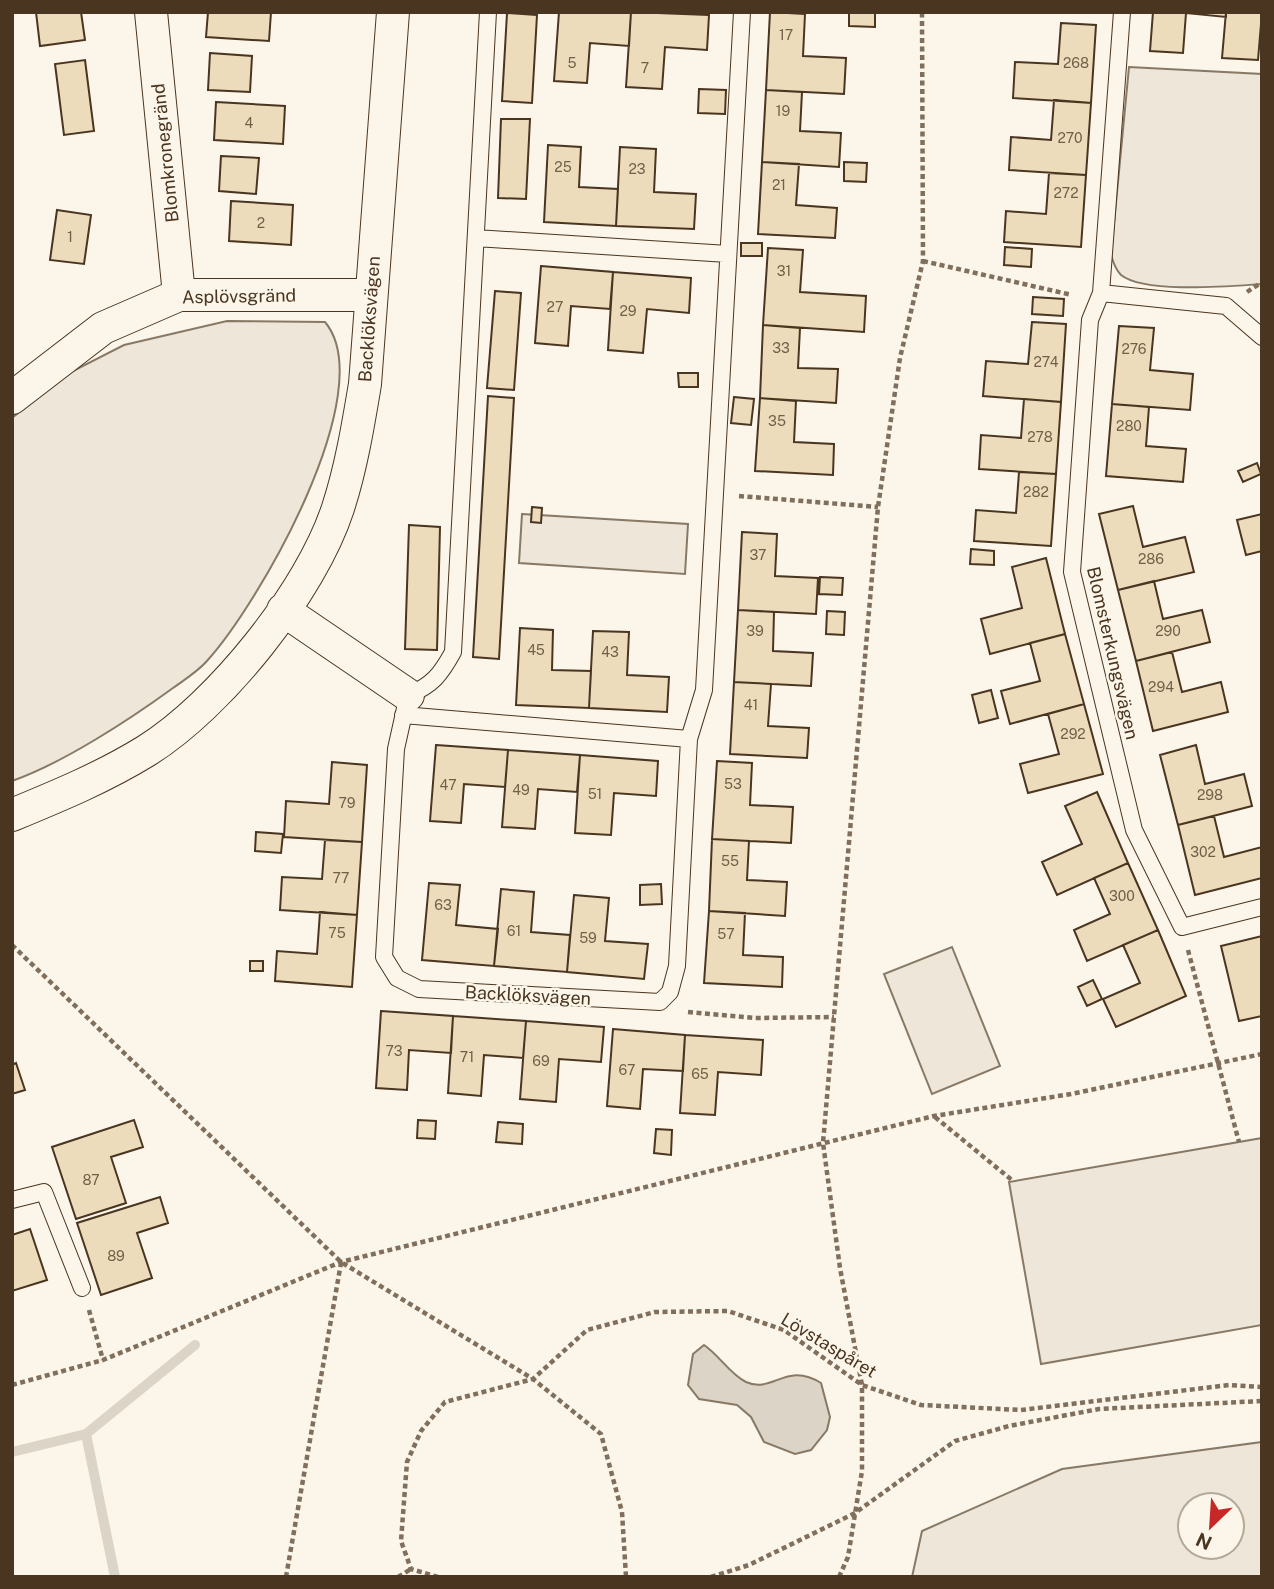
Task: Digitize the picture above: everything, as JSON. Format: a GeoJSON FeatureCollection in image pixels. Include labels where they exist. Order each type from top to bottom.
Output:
{"type":"FeatureCollection","features":[{"type":"Feature","properties":{"kind":"street","name":"Blomkronegränd"},"geometry":{"type":"LineString","coordinates":[[151,12],[179,295]]}},
{"type":"Feature","properties":{"kind":"street","name":"Backlöksvägen"},"geometry":{"type":"LineString","coordinates":[[12,815],[90,781],[147,751],[170,734],[224,684],[283,610],[313,565],[337,511],[348,474],[368,362],[370,295],[393,12]]}},
{"type":"Feature","properties":{"kind":"street","name":"Asplövsgränd"},"geometry":{"type":"LineString","coordinates":[[12,398],[103,328],[179,295],[370,295]]}},
{"type":"Feature","properties":{"kind":"street"},"geometry":{"type":"LineString","coordinates":[[283,610],[406,705]]}},
{"type":"Feature","properties":{"kind":"lane"},"geometry":{"type":"LineString","coordinates":[[406,705],[442,673],[453,652],[488,12]]}},
{"type":"Feature","properties":{"kind":"lane"},"geometry":{"type":"LineString","coordinates":[[660,1002],[670,992],[677,966],[689,739],[704,690],[742,12]]}},
{"type":"Feature","properties":{"kind":"lane","name":"Blomsterkungsvägen"},"geometry":{"type":"LineString","coordinates":[[1122,12],[1101,293],[1090,320],[1072,572],[1134,830],[1182,927]]}},
{"type":"Feature","properties":{"kind":"lane"},"geometry":{"type":"LineString","coordinates":[[476,238],[728,254]]}},
{"type":"Feature","properties":{"kind":"lane"},"geometry":{"type":"LineString","coordinates":[[1101,293],[1226,306],[1262,337]]}},
{"type":"Feature","properties":{"kind":"lane"},"geometry":{"type":"LineString","coordinates":[[406,705],[689,739]]}},
{"type":"Feature","properties":{"kind":"lane","name":"Backlöksvägen"},"geometry":{"type":"LineString","coordinates":[[406,705],[396,749],[384,957],[397,978],[419,989],[660,1002]]}},
{"type":"Feature","properties":{"kind":"lane"},"geometry":{"type":"LineString","coordinates":[[1182,927],[1262,907]]}},
{"type":"Feature","properties":{"kind":"lane"},"geometry":{"type":"LineString","coordinates":[[12,1200],[44,1192],[82,1288]]}},
{"type":"Feature","properties":{"kind":"path"},"geometry":{"type":"LineString","coordinates":[[839,1577],[848,1557],[862,1471],[862,1385],[840,1268],[823,1143],[878,507],[900,358],[923,261],[922,12]]}},
{"type":"Feature","properties":{"kind":"path"},"geometry":{"type":"LineString","coordinates":[[923,261],[1066,295],[1101,293]]}},
{"type":"Feature","properties":{"kind":"path"},"geometry":{"type":"LineString","coordinates":[[715,494],[878,507]]}},
{"type":"Feature","properties":{"kind":"path"},"geometry":{"type":"LineString","coordinates":[[1182,927],[1239,1142]]}},
{"type":"Feature","properties":{"kind":"path"},"geometry":{"type":"LineString","coordinates":[[12,945],[341,1262],[533,1379],[601,1434],[622,1512],[626,1577]]}},
{"type":"Feature","properties":{"kind":"path"},"geometry":{"type":"LineString","coordinates":[[660,1002],[683,1011],[755,1018],[834,1017]]}},
{"type":"Feature","properties":{"kind":"path"},"geometry":{"type":"LineString","coordinates":[[12,1385],[103,1360],[341,1262],[934,1116],[1262,1054]]}},
{"type":"Feature","properties":{"kind":"path"},"geometry":{"type":"LineString","coordinates":[[934,1116],[1013,1181]]}},
{"type":"Feature","properties":{"kind":"path"},"geometry":{"type":"LineString","coordinates":[[286,1577],[341,1262]]}},
{"type":"Feature","properties":{"kind":"path"},"geometry":{"type":"LineString","coordinates":[[82,1288],[103,1360]]}},
{"type":"Feature","properties":{"kind":"path","name":"Lövstaspåret"},"geometry":{"type":"LineString","coordinates":[[411,1569],[401,1541],[407,1462],[421,1431],[445,1402],[533,1379],[587,1330],[655,1312],[728,1311],[784,1330],[862,1385],[921,1405],[1021,1410],[1229,1385],[1262,1387]]}},
{"type":"Feature","properties":{"kind":"path"},"geometry":{"type":"LineString","coordinates":[[711,1577],[749,1565],[855,1513],[955,1441],[1100,1409],[1262,1401]]}},
{"type":"Feature","properties":{"kind":"path"},"geometry":{"type":"LineString","coordinates":[[398,1577],[411,1569],[438,1577]]}},
{"type":"Feature","properties":{"kind":"shaded area"},"geometry":{"type":"Polygon","coordinates":[[[1129,67],[1262,74],[1262,284],[1168,287],[1133,281],[1118,271],[1111,255],[1129,67]]]}},
{"type":"Feature","properties":{"kind":"shaded area"},"geometry":{"type":"Polygon","coordinates":[[[227,321],[325,322],[338,354],[338,396],[326,445],[282,548],[255,595],[202,666],[95,740],[12,781],[12,418],[65,375],[124,345],[227,321]]]}},
{"type":"Feature","properties":{"kind":"shaded area"},"geometry":{"type":"Polygon","coordinates":[[[522,514],[688,524],[685,574],[519,563],[522,514]]]}},
{"type":"Feature","properties":{"kind":"shaded area"},"geometry":{"type":"Polygon","coordinates":[[[952,947],[1000,1066],[932,1094],[884,974],[952,947]]]}},
{"type":"Feature","properties":{"kind":"shaded area"},"geometry":{"type":"Polygon","coordinates":[[[1262,1138],[1262,1325],[1041,1364],[1009,1182],[1262,1138]]]}},
{"type":"Feature","properties":{"kind":"shaded area"},"geometry":{"type":"Polygon","coordinates":[[[704,1345],[746,1382],[764,1384],[798,1375],[821,1383],[830,1417],[827,1430],[811,1450],[795,1454],[764,1442],[751,1417],[737,1405],[699,1399],[688,1385],[693,1354],[704,1345]]]}},
{"type":"Feature","properties":{"kind":"shaded area"},"geometry":{"type":"Polygon","coordinates":[[[1262,1442],[1262,1577],[912,1577],[922,1531],[1062,1469],[1262,1442]]]}},
{"type":"Feature","properties":{"kind":"building"},"geometry":{"type":"Polygon","coordinates":[[[36,12],[81,12],[85,40],[40,46],[36,12]]]}},
{"type":"Feature","properties":{"kind":"building"},"geometry":{"type":"Polygon","coordinates":[[[208,12],[271,12],[269,41],[206,37],[208,12]]]}},
{"type":"Feature","properties":{"kind":"building"},"geometry":{"type":"Polygon","coordinates":[[[559,12],[631,12],[629,46],[590,43],[587,83],[554,81],[559,12]]]}},
{"type":"Feature","properties":{"kind":"building"},"geometry":{"type":"Polygon","coordinates":[[[631,12],[709,15],[707,50],[665,47],[662,89],[626,87],[631,12]]]}},
{"type":"Feature","properties":{"kind":"building"},"geometry":{"type":"Polygon","coordinates":[[[770,12],[805,14],[803,56],[846,58],[844,94],[766,90],[770,12]]]}},
{"type":"Feature","properties":{"kind":"building"},"geometry":{"type":"Polygon","coordinates":[[[849,12],[875,12],[875,27],[849,26],[849,12]]]}},
{"type":"Feature","properties":{"kind":"building"},"geometry":{"type":"Polygon","coordinates":[[[1153,12],[1226,12],[1226,17],[1186,13],[1183,53],[1150,51],[1153,12]]]}},
{"type":"Feature","properties":{"kind":"building"},"geometry":{"type":"Polygon","coordinates":[[[1226,12],[1262,12],[1258,60],[1222,58],[1226,12]]]}},
{"type":"Feature","properties":{"kind":"building"},"geometry":{"type":"Polygon","coordinates":[[[507,13],[537,15],[532,103],[502,101],[507,13]]]}},
{"type":"Feature","properties":{"kind":"building"},"geometry":{"type":"Polygon","coordinates":[[[1061,23],[1096,25],[1091,103],[1013,98],[1015,62],[1058,64],[1061,23]]]}},
{"type":"Feature","properties":{"kind":"building"},"geometry":{"type":"Polygon","coordinates":[[[210,53],[252,56],[250,92],[208,90],[210,53]]]}},
{"type":"Feature","properties":{"kind":"building"},"geometry":{"type":"Polygon","coordinates":[[[85,60],[94,131],[64,135],[55,64],[85,60]]]}},
{"type":"Feature","properties":{"kind":"building"},"geometry":{"type":"Polygon","coordinates":[[[699,89],[726,90],[725,114],[698,113],[699,89]]]}},
{"type":"Feature","properties":{"kind":"building"},"geometry":{"type":"Polygon","coordinates":[[[766,90],[802,92],[800,131],[841,133],[839,167],[762,162],[766,90]]]}},
{"type":"Feature","properties":{"kind":"building"},"geometry":{"type":"Polygon","coordinates":[[[1054,100],[1091,103],[1086,175],[1009,170],[1011,137],[1051,140],[1054,100]]]}},
{"type":"Feature","properties":{"kind":"building"},"geometry":{"type":"Polygon","coordinates":[[[216,102],[285,106],[283,144],[214,140],[216,102]]]}},
{"type":"Feature","properties":{"kind":"building"},"geometry":{"type":"Polygon","coordinates":[[[501,119],[530,119],[526,199],[498,198],[501,119]]]}},
{"type":"Feature","properties":{"kind":"building"},"geometry":{"type":"Polygon","coordinates":[[[548,145],[581,147],[579,187],[618,189],[616,226],[544,222],[548,145]]]}},
{"type":"Feature","properties":{"kind":"building"},"geometry":{"type":"Polygon","coordinates":[[[620,147],[656,149],[654,192],[696,194],[694,229],[616,226],[620,147]]]}},
{"type":"Feature","properties":{"kind":"building"},"geometry":{"type":"Polygon","coordinates":[[[221,156],[259,158],[256,194],[219,191],[221,156]]]}},
{"type":"Feature","properties":{"kind":"building"},"geometry":{"type":"Polygon","coordinates":[[[762,162],[799,164],[796,205],[837,208],[835,238],[758,234],[762,162]]]}},
{"type":"Feature","properties":{"kind":"building"},"geometry":{"type":"Polygon","coordinates":[[[844,162],[867,163],[866,182],[844,181],[844,162]]]}},
{"type":"Feature","properties":{"kind":"building"},"geometry":{"type":"Polygon","coordinates":[[[1049,173],[1086,175],[1081,247],[1004,242],[1006,211],[1046,214],[1049,173]]]}},
{"type":"Feature","properties":{"kind":"building"},"geometry":{"type":"Polygon","coordinates":[[[231,201],[293,205],[291,245],[229,241],[231,201]]]}},
{"type":"Feature","properties":{"kind":"building"},"geometry":{"type":"Polygon","coordinates":[[[57,210],[91,215],[84,264],[50,260],[57,210]]]}},
{"type":"Feature","properties":{"kind":"building"},"geometry":{"type":"Polygon","coordinates":[[[741,243],[762,243],[762,256],[741,256],[741,243]]]}},
{"type":"Feature","properties":{"kind":"building"},"geometry":{"type":"Polygon","coordinates":[[[1005,247],[1032,249],[1031,267],[1004,265],[1005,247]]]}},
{"type":"Feature","properties":{"kind":"building"},"geometry":{"type":"Polygon","coordinates":[[[768,248],[803,250],[800,292],[866,296],[864,332],[763,325],[768,248]]]}},
{"type":"Feature","properties":{"kind":"building"},"geometry":{"type":"Polygon","coordinates":[[[541,266],[613,272],[610,309],[571,306],[568,346],[535,343],[541,266]]]}},
{"type":"Feature","properties":{"kind":"building"},"geometry":{"type":"Polygon","coordinates":[[[613,272],[691,278],[689,313],[647,309],[643,353],[608,350],[613,272]]]}},
{"type":"Feature","properties":{"kind":"building"},"geometry":{"type":"Polygon","coordinates":[[[495,291],[521,293],[514,390],[487,388],[495,291]]]}},
{"type":"Feature","properties":{"kind":"building"},"geometry":{"type":"Polygon","coordinates":[[[1033,297],[1064,299],[1063,316],[1032,314],[1033,297]]]}},
{"type":"Feature","properties":{"kind":"building"},"geometry":{"type":"Polygon","coordinates":[[[1032,322],[1066,324],[1061,402],[983,396],[986,361],[1028,364],[1032,322]]]}},
{"type":"Feature","properties":{"kind":"building"},"geometry":{"type":"Polygon","coordinates":[[[763,325],[800,328],[798,368],[838,369],[836,403],[760,398],[763,325]]]}},
{"type":"Feature","properties":{"kind":"building"},"geometry":{"type":"Polygon","coordinates":[[[1119,326],[1154,328],[1150,370],[1193,374],[1190,410],[1112,404],[1119,326]]]}},
{"type":"Feature","properties":{"kind":"building"},"geometry":{"type":"Polygon","coordinates":[[[678,373],[698,373],[698,387],[679,387],[678,373]]]}},
{"type":"Feature","properties":{"kind":"building"},"geometry":{"type":"Polygon","coordinates":[[[488,396],[514,398],[499,659],[473,657],[488,396]]]}},
{"type":"Feature","properties":{"kind":"building"},"geometry":{"type":"Polygon","coordinates":[[[734,397],[754,399],[751,425],[731,423],[734,397]]]}},
{"type":"Feature","properties":{"kind":"building"},"geometry":{"type":"Polygon","coordinates":[[[760,398],[796,401],[794,442],[834,444],[833,475],[755,471],[760,398]]]}},
{"type":"Feature","properties":{"kind":"building"},"geometry":{"type":"Polygon","coordinates":[[[1024,399],[1061,402],[1056,474],[979,469],[981,435],[1021,438],[1024,399]]]}},
{"type":"Feature","properties":{"kind":"building"},"geometry":{"type":"Polygon","coordinates":[[[1112,404],[1149,407],[1146,446],[1186,449],[1183,482],[1106,476],[1112,404]]]}},
{"type":"Feature","properties":{"kind":"building"},"geometry":{"type":"Polygon","coordinates":[[[1257,463],[1261,474],[1243,482],[1238,471],[1257,463]]]}},
{"type":"Feature","properties":{"kind":"building"},"geometry":{"type":"Polygon","coordinates":[[[1019,472],[1056,474],[1051,546],[974,541],[976,510],[1016,513],[1019,472]]]}},
{"type":"Feature","properties":{"kind":"building"},"geometry":{"type":"Polygon","coordinates":[[[1133,506],[1143,547],[1185,537],[1194,572],[1118,590],[1099,514],[1133,506]]]}},
{"type":"Feature","properties":{"kind":"building"},"geometry":{"type":"Polygon","coordinates":[[[532,507],[542,508],[541,523],[531,522],[532,507]]]}},
{"type":"Feature","properties":{"kind":"building"},"geometry":{"type":"Polygon","coordinates":[[[1262,514],[1262,551],[1246,555],[1237,520],[1262,514]]]}},
{"type":"Feature","properties":{"kind":"building"},"geometry":{"type":"Polygon","coordinates":[[[409,525],[440,527],[437,650],[405,649],[409,525]]]}},
{"type":"Feature","properties":{"kind":"building"},"geometry":{"type":"Polygon","coordinates":[[[742,532],[777,534],[775,576],[818,578],[816,614],[738,610],[742,532]]]}},
{"type":"Feature","properties":{"kind":"building"},"geometry":{"type":"Polygon","coordinates":[[[971,549],[994,551],[994,565],[970,564],[971,549]]]}},
{"type":"Feature","properties":{"kind":"building"},"geometry":{"type":"Polygon","coordinates":[[[1046,558],[1065,634],[990,654],[981,619],[1022,608],[1012,567],[1046,558]]]}},
{"type":"Feature","properties":{"kind":"building"},"geometry":{"type":"Polygon","coordinates":[[[820,577],[843,578],[842,595],[819,594],[820,577]]]}},
{"type":"Feature","properties":{"kind":"building"},"geometry":{"type":"Polygon","coordinates":[[[1154,581],[1163,619],[1202,610],[1210,642],[1136,661],[1118,590],[1154,581]]]}},
{"type":"Feature","properties":{"kind":"building"},"geometry":{"type":"Polygon","coordinates":[[[738,610],[774,612],[773,651],[813,653],[811,686],[734,682],[738,610]]]}},
{"type":"Feature","properties":{"kind":"building"},"geometry":{"type":"Polygon","coordinates":[[[827,611],[845,612],[844,635],[826,634],[827,611]]]}},
{"type":"Feature","properties":{"kind":"building"},"geometry":{"type":"Polygon","coordinates":[[[520,628],[553,630],[552,670],[591,671],[589,708],[516,705],[520,628]]]}},
{"type":"Feature","properties":{"kind":"building"},"geometry":{"type":"Polygon","coordinates":[[[593,631],[629,632],[627,675],[669,677],[667,712],[589,708],[593,631]]]}},
{"type":"Feature","properties":{"kind":"building"},"geometry":{"type":"Polygon","coordinates":[[[1065,634],[1084,704],[1010,724],[1001,691],[1040,681],[1030,643],[1065,634]]]}},
{"type":"Feature","properties":{"kind":"building"},"geometry":{"type":"Polygon","coordinates":[[[1172,652],[1182,692],[1221,682],[1228,712],[1153,731],[1136,661],[1172,652]]]}},
{"type":"Feature","properties":{"kind":"building"},"geometry":{"type":"Polygon","coordinates":[[[734,682],[771,684],[768,726],[809,728],[807,758],[730,754],[734,682]]]}},
{"type":"Feature","properties":{"kind":"building"},"geometry":{"type":"Polygon","coordinates":[[[991,690],[998,718],[979,723],[972,695],[991,690]]]}},
{"type":"Feature","properties":{"kind":"building"},"geometry":{"type":"Polygon","coordinates":[[[1084,704],[1103,774],[1028,793],[1020,764],[1059,754],[1048,714],[1084,704]]]}},
{"type":"Feature","properties":{"kind":"building"},"geometry":{"type":"Polygon","coordinates":[[[436,745],[508,750],[505,787],[464,784],[461,823],[430,821],[436,745]]]}},
{"type":"Feature","properties":{"kind":"building"},"geometry":{"type":"Polygon","coordinates":[[[1196,745],[1205,784],[1244,774],[1252,806],[1178,825],[1160,755],[1196,745]]]}},
{"type":"Feature","properties":{"kind":"building"},"geometry":{"type":"Polygon","coordinates":[[[508,750],[580,755],[577,792],[538,789],[535,829],[502,827],[508,750]]]}},
{"type":"Feature","properties":{"kind":"building"},"geometry":{"type":"Polygon","coordinates":[[[580,755],[658,761],[656,796],[614,793],[611,835],[575,833],[580,755]]]}},
{"type":"Feature","properties":{"kind":"building"},"geometry":{"type":"Polygon","coordinates":[[[717,761],[752,763],[750,805],[793,807],[791,843],[712,839],[717,761]]]}},
{"type":"Feature","properties":{"kind":"building"},"geometry":{"type":"Polygon","coordinates":[[[332,762],[367,765],[362,842],[284,837],[286,801],[329,804],[332,762]]]}},
{"type":"Feature","properties":{"kind":"building"},"geometry":{"type":"Polygon","coordinates":[[[1097,792],[1128,863],[1057,895],[1042,862],[1082,844],[1065,806],[1097,792]]]}},
{"type":"Feature","properties":{"kind":"building"},"geometry":{"type":"Polygon","coordinates":[[[1214,816],[1224,857],[1262,847],[1262,878],[1195,895],[1178,825],[1214,816]]]}},
{"type":"Feature","properties":{"kind":"building"},"geometry":{"type":"Polygon","coordinates":[[[256,832],[283,834],[281,853],[255,851],[256,832]]]}},
{"type":"Feature","properties":{"kind":"building"},"geometry":{"type":"Polygon","coordinates":[[[712,839],[749,841],[747,880],[787,882],[785,916],[709,911],[712,839]]]}},
{"type":"Feature","properties":{"kind":"building"},"geometry":{"type":"Polygon","coordinates":[[[325,840],[362,842],[357,915],[280,910],[282,877],[322,879],[325,840]]]}},
{"type":"Feature","properties":{"kind":"building"},"geometry":{"type":"Polygon","coordinates":[[[1128,863],[1158,930],[1087,961],[1074,930],[1110,914],[1094,878],[1128,863]]]}},
{"type":"Feature","properties":{"kind":"building"},"geometry":{"type":"Polygon","coordinates":[[[429,883],[460,885],[456,925],[498,929],[494,966],[422,960],[429,883]]]}},
{"type":"Feature","properties":{"kind":"building"},"geometry":{"type":"Polygon","coordinates":[[[661,884],[662,904],[640,905],[640,885],[661,884]]]}},
{"type":"Feature","properties":{"kind":"building"},"geometry":{"type":"Polygon","coordinates":[[[501,889],[534,892],[531,932],[570,935],[567,972],[494,966],[501,889]]]}},
{"type":"Feature","properties":{"kind":"building"},"geometry":{"type":"Polygon","coordinates":[[[574,895],[609,898],[605,941],[648,944],[644,979],[567,972],[574,895]]]}},
{"type":"Feature","properties":{"kind":"building"},"geometry":{"type":"Polygon","coordinates":[[[709,911],[745,913],[743,955],[783,957],[782,987],[704,983],[709,911]]]}},
{"type":"Feature","properties":{"kind":"building"},"geometry":{"type":"Polygon","coordinates":[[[320,912],[357,915],[352,987],[275,981],[277,951],[317,954],[320,912]]]}},
{"type":"Feature","properties":{"kind":"building"},"geometry":{"type":"Polygon","coordinates":[[[1158,930],[1186,996],[1116,1027],[1103,999],[1140,983],[1123,945],[1158,930]]]}},
{"type":"Feature","properties":{"kind":"building"},"geometry":{"type":"Polygon","coordinates":[[[1262,936],[1262,1016],[1239,1021],[1221,946],[1262,936]]]}},
{"type":"Feature","properties":{"kind":"building"},"geometry":{"type":"Polygon","coordinates":[[[250,961],[263,961],[263,971],[250,971],[250,961]]]}},
{"type":"Feature","properties":{"kind":"building"},"geometry":{"type":"Polygon","coordinates":[[[1093,980],[1102,999],[1087,1006],[1078,987],[1093,980]]]}},
{"type":"Feature","properties":{"kind":"building"},"geometry":{"type":"Polygon","coordinates":[[[381,1011],[453,1016],[451,1053],[409,1050],[407,1090],[376,1088],[381,1011]]]}},
{"type":"Feature","properties":{"kind":"building"},"geometry":{"type":"Polygon","coordinates":[[[453,1016],[526,1021],[523,1058],[484,1055],[481,1096],[448,1093],[453,1016]]]}},
{"type":"Feature","properties":{"kind":"building"},"geometry":{"type":"Polygon","coordinates":[[[526,1021],[604,1027],[601,1062],[559,1059],[556,1102],[520,1099],[526,1021]]]}},
{"type":"Feature","properties":{"kind":"building"},"geometry":{"type":"Polygon","coordinates":[[[613,1029],[685,1035],[683,1071],[643,1069],[640,1109],[607,1106],[613,1029]]]}},
{"type":"Feature","properties":{"kind":"building"},"geometry":{"type":"Polygon","coordinates":[[[685,1035],[763,1040],[761,1075],[718,1072],[715,1115],[680,1113],[685,1035]]]}},
{"type":"Feature","properties":{"kind":"building"},"geometry":{"type":"Polygon","coordinates":[[[16,1063],[25,1090],[12,1094],[12,1065],[16,1063]]]}},
{"type":"Feature","properties":{"kind":"building"},"geometry":{"type":"Polygon","coordinates":[[[134,1120],[143,1147],[111,1157],[126,1203],[76,1219],[52,1147],[134,1120]]]}},
{"type":"Feature","properties":{"kind":"building"},"geometry":{"type":"Polygon","coordinates":[[[418,1120],[436,1121],[435,1139],[417,1138],[418,1120]]]}},
{"type":"Feature","properties":{"kind":"building"},"geometry":{"type":"Polygon","coordinates":[[[498,1122],[523,1124],[522,1144],[496,1142],[498,1122]]]}},
{"type":"Feature","properties":{"kind":"building"},"geometry":{"type":"Polygon","coordinates":[[[656,1129],[672,1130],[671,1155],[654,1153],[656,1129]]]}},
{"type":"Feature","properties":{"kind":"building"},"geometry":{"type":"Polygon","coordinates":[[[160,1197],[168,1223],[137,1233],[152,1278],[101,1295],[77,1223],[160,1197]]]}},
{"type":"Feature","properties":{"kind":"building"},"geometry":{"type":"Polygon","coordinates":[[[30,1229],[47,1280],[12,1291],[12,1235],[30,1229]]]}},
{"type":"Feature","properties":{"kind":"waterway"},"geometry":{"type":"LineString","coordinates":[[12,1452],[86,1434],[195,1345]]}},
{"type":"Feature","properties":{"kind":"waterway"},"geometry":{"type":"LineString","coordinates":[[86,1434],[115,1577]]}}]}
